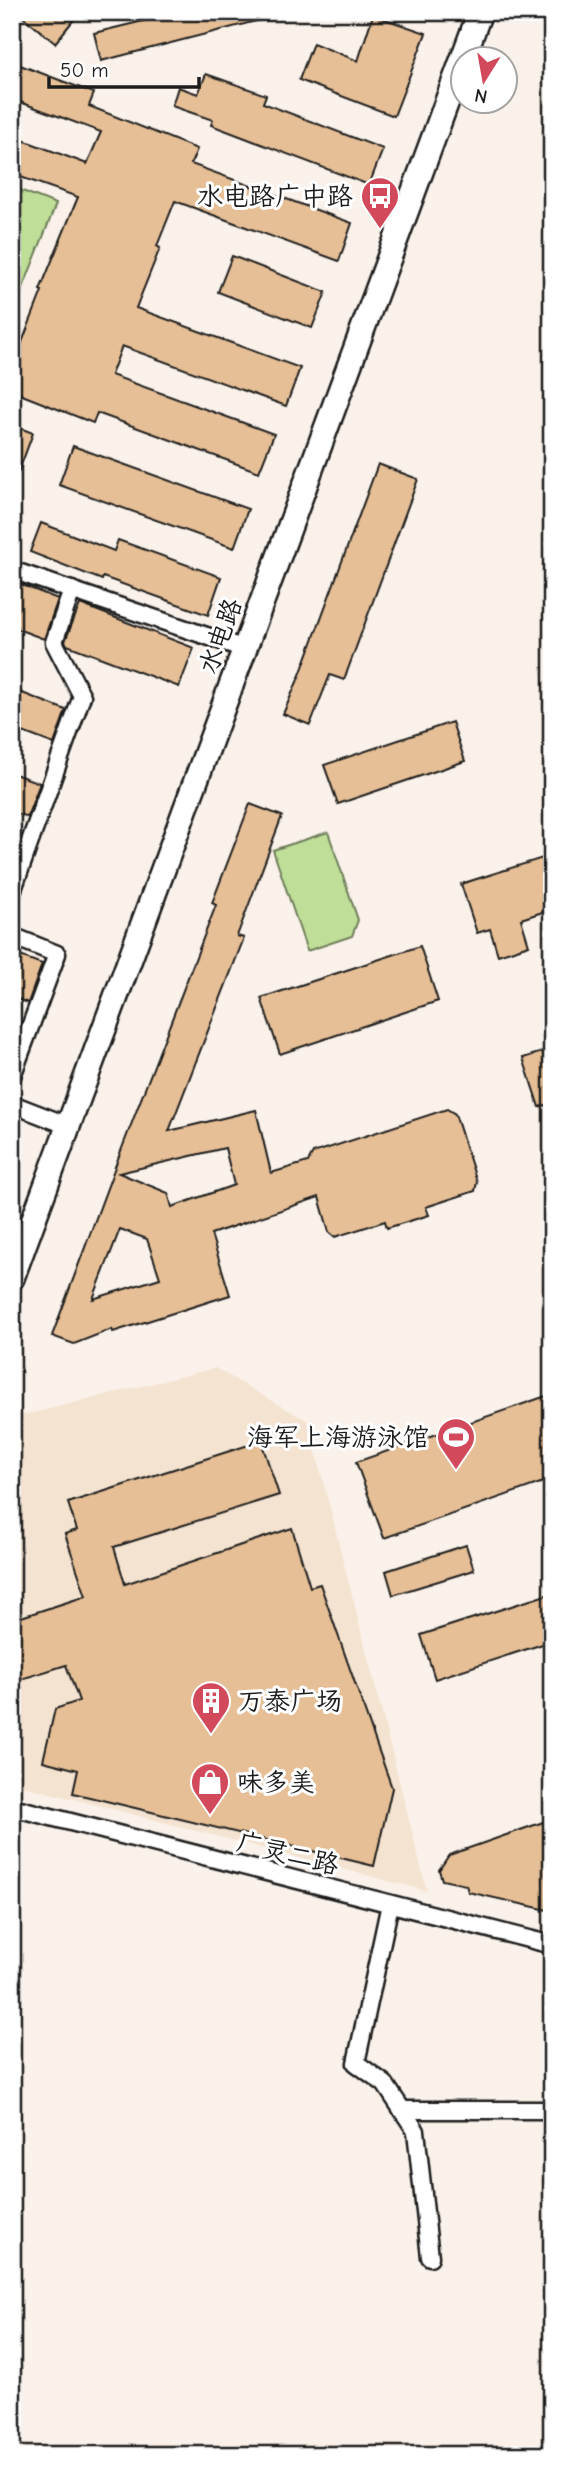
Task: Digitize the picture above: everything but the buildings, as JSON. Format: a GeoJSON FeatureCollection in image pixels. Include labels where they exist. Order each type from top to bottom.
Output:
{"type":"FeatureCollection","features":[{"type":"Feature","properties":{"kind":"main road","name":"水电路"},"geometry":{"type":"LineString","coordinates":[[12,1278],[480,12]]}},
{"type":"Feature","properties":{"kind":"street"},"geometry":{"type":"LineString","coordinates":[[12,570],[245,649]]}},
{"type":"Feature","properties":{"kind":"street"},"geometry":{"type":"LineString","coordinates":[[12,892],[82,696],[54,642],[72,590]]}},
{"type":"Feature","properties":{"kind":"street"},"geometry":{"type":"LineString","coordinates":[[12,936],[57,954],[12,1076]]}},
{"type":"Feature","properties":{"kind":"street"},"geometry":{"type":"LineString","coordinates":[[12,1104],[69,1126]]}},
{"type":"Feature","properties":{"kind":"street","name":"广灵二路"},"geometry":{"type":"LineString","coordinates":[[12,1807],[552,1945]]}},
{"type":"Feature","properties":{"kind":"street"},"geometry":{"type":"LineString","coordinates":[[390,1904],[356,2063],[385,2084],[416,2131],[430,2257]]}},
{"type":"Feature","properties":{"kind":"street"},"geometry":{"type":"LineString","coordinates":[[402,2110],[552,2110]]}},
{"type":"Feature","properties":{"kind":"shaded area","name":"万泰广场"},"geometry":{"type":"Polygon","coordinates":[[[215,1368],[308,1421],[427,1891],[12,1783],[12,1418],[215,1368]]]}},
{"type":"Feature","properties":{"kind":"green space"},"geometry":{"type":"Polygon","coordinates":[[[12,187],[56,204],[21,293],[12,290],[12,187]]]}},
{"type":"Feature","properties":{"kind":"green space"},"geometry":{"type":"Polygon","coordinates":[[[328,832],[358,920],[352,936],[307,951],[273,850],[328,832]]]}},
{"type":"Feature","properties":{"kind":"place","name":"水电路广中路"},"geometry":{"type":"Point","coordinates":[380,230]}},
{"type":"Feature","properties":{"kind":"place","name":"海军上海游泳馆"},"geometry":{"type":"Point","coordinates":[456,1471]}},
{"type":"Feature","properties":{"kind":"place","name":"万泰广场"},"geometry":{"type":"Point","coordinates":[211,1735]}},
{"type":"Feature","properties":{"kind":"place","name":"味多美"},"geometry":{"type":"Point","coordinates":[210,1816]}}]}
